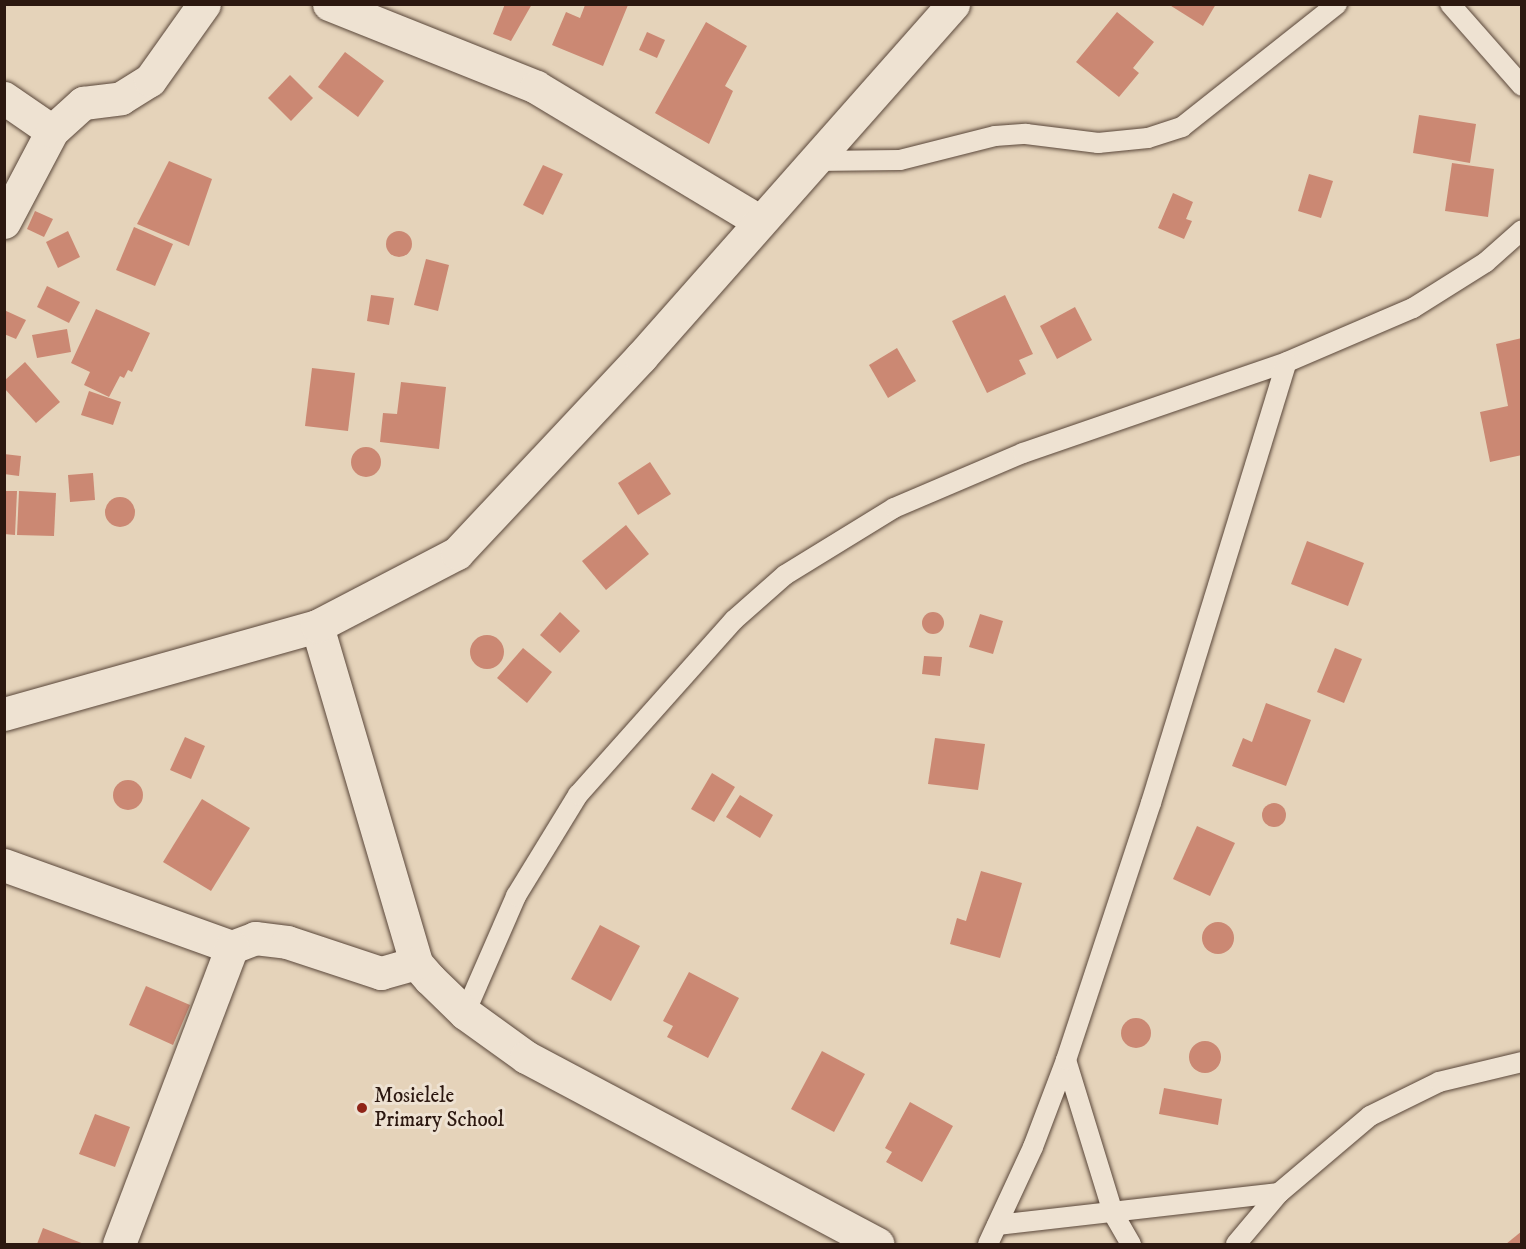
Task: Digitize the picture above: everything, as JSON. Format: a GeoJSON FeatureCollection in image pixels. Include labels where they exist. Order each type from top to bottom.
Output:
{"type":"FeatureCollection","features":[{"type":"Feature","properties":{"kind":"street"},"geometry":{"type":"LineString","coordinates":[[4,222],[52,131],[83,103],[121,98],[150,80],[204,4]]}},
{"type":"Feature","properties":{"kind":"street"},"geometry":{"type":"LineString","coordinates":[[328,4],[536,87],[759,221]]}},
{"type":"Feature","properties":{"kind":"street"},"geometry":{"type":"LineString","coordinates":[[4,714],[317,626],[457,554],[641,357],[953,4]]}},
{"type":"Feature","properties":{"kind":"street"},"geometry":{"type":"LineString","coordinates":[[4,98],[52,131]]}},
{"type":"Feature","properties":{"kind":"street"},"geometry":{"type":"LineString","coordinates":[[317,626],[416,963],[465,1012],[526,1057],[878,1245]]}},
{"type":"Feature","properties":{"kind":"street"},"geometry":{"type":"LineString","coordinates":[[4,865],[232,947],[255,938],[287,942],[381,973],[416,963]]}},
{"type":"Feature","properties":{"kind":"street"},"geometry":{"type":"LineString","coordinates":[[119,1245],[232,947]]}},
{"type":"Feature","properties":{"kind":"lane"},"geometry":{"type":"LineString","coordinates":[[815,161],[900,160],[995,136],[1026,135],[1098,144],[1148,138],[1182,127],[1336,4]]}},
{"type":"Feature","properties":{"kind":"lane"},"geometry":{"type":"LineString","coordinates":[[1450,4],[1521,86]]}},
{"type":"Feature","properties":{"kind":"lane"},"geometry":{"type":"LineString","coordinates":[[465,1012],[516,896],[578,795],[734,620],[785,575],[894,508],[1023,453],[1287,362],[1413,308],[1486,262],[1521,230]]}},
{"type":"Feature","properties":{"kind":"lane"},"geometry":{"type":"LineString","coordinates":[[988,1245],[1033,1147],[1066,1060],[1151,803],[1287,362]]}},
{"type":"Feature","properties":{"kind":"lane"},"geometry":{"type":"LineString","coordinates":[[1066,1060],[1113,1213],[1131,1245]]}},
{"type":"Feature","properties":{"kind":"lane"},"geometry":{"type":"LineString","coordinates":[[1236,1245],[1279,1193],[1370,1116],[1439,1082],[1521,1062]]}},
{"type":"Feature","properties":{"kind":"lane"},"geometry":{"type":"LineString","coordinates":[[997,1225],[1279,1193]]}},
{"type":"Feature","properties":{"kind":"building"},"geometry":{"type":"Polygon","coordinates":[[[505,4],[532,4],[511,41],[493,34],[505,4]]]}},
{"type":"Feature","properties":{"kind":"building"},"geometry":{"type":"Polygon","coordinates":[[[1168,4],[1216,4],[1203,26],[1168,4]]]}},
{"type":"Feature","properties":{"kind":"building"},"geometry":{"type":"Polygon","coordinates":[[[585,5],[628,5],[603,66],[552,45],[566,12],[580,18],[585,5]]]}},
{"type":"Feature","properties":{"kind":"building"},"geometry":{"type":"Polygon","coordinates":[[[1117,12],[1154,42],[1133,68],[1139,73],[1119,97],[1076,62],[1117,12]]]}},
{"type":"Feature","properties":{"kind":"building"},"geometry":{"type":"Polygon","coordinates":[[[706,22],[747,46],[725,86],[733,91],[709,144],[655,113],[706,22]]]}},
{"type":"Feature","properties":{"kind":"building"},"geometry":{"type":"Polygon","coordinates":[[[647,32],[665,40],[657,58],[639,50],[647,32]]]}},
{"type":"Feature","properties":{"kind":"building"},"geometry":{"type":"Polygon","coordinates":[[[345,52],[384,81],[358,117],[318,87],[345,52]]]}},
{"type":"Feature","properties":{"kind":"building"},"geometry":{"type":"Polygon","coordinates":[[[290,75],[313,98],[291,121],[268,98],[290,75]]]}},
{"type":"Feature","properties":{"kind":"building"},"geometry":{"type":"Polygon","coordinates":[[[1419,115],[1476,124],[1470,163],[1413,153],[1419,115]]]}},
{"type":"Feature","properties":{"kind":"building"},"geometry":{"type":"Polygon","coordinates":[[[169,161],[212,179],[189,246],[137,224],[169,161]]]}},
{"type":"Feature","properties":{"kind":"building"},"geometry":{"type":"Polygon","coordinates":[[[1452,163],[1494,169],[1488,217],[1445,211],[1452,163]]]}},
{"type":"Feature","properties":{"kind":"building"},"geometry":{"type":"Polygon","coordinates":[[[543,165],[563,174],[543,215],[523,205],[543,165]]]}},
{"type":"Feature","properties":{"kind":"building"},"geometry":{"type":"Polygon","coordinates":[[[1309,174],[1333,181],[1321,218],[1298,211],[1309,174]]]}},
{"type":"Feature","properties":{"kind":"building"},"geometry":{"type":"Polygon","coordinates":[[[1173,193],[1193,202],[1186,219],[1192,221],[1184,239],[1158,228],[1173,193]]]}},
{"type":"Feature","properties":{"kind":"building"},"geometry":{"type":"Polygon","coordinates":[[[35,211],[53,219],[44,237],[27,229],[35,211]]]}},
{"type":"Feature","properties":{"kind":"building"},"geometry":{"type":"Polygon","coordinates":[[[134,227],[173,244],[155,286],[116,270],[134,227]]]}},
{"type":"Feature","properties":{"kind":"building"},"geometry":{"type":"Polygon","coordinates":[[[68,231],[80,257],[58,268],[46,242],[68,231]]]}},
{"type":"Feature","properties":{"kind":"building"},"geometry":{"type":"Polygon","coordinates":[[[399,231],[408,235],[412,244],[408,253],[399,257],[390,253],[386,244],[390,235],[399,231]]]}},
{"type":"Feature","properties":{"kind":"building"},"geometry":{"type":"Polygon","coordinates":[[[426,259],[449,265],[438,311],[414,305],[426,259]]]}},
{"type":"Feature","properties":{"kind":"building"},"geometry":{"type":"Polygon","coordinates":[[[47,286],[80,302],[69,323],[37,307],[47,286]]]}},
{"type":"Feature","properties":{"kind":"building"},"geometry":{"type":"Polygon","coordinates":[[[371,295],[394,298],[389,325],[367,321],[371,295]]]}},
{"type":"Feature","properties":{"kind":"building"},"geometry":{"type":"Polygon","coordinates":[[[1005,295],[1033,354],[1019,360],[1026,374],[987,393],[952,321],[1005,295]]]}},
{"type":"Feature","properties":{"kind":"building"},"geometry":{"type":"Polygon","coordinates":[[[1075,307],[1092,340],[1057,359],[1040,326],[1075,307]]]}},
{"type":"Feature","properties":{"kind":"building"},"geometry":{"type":"Polygon","coordinates":[[[96,309],[150,333],[132,372],[128,370],[124,378],[120,376],[109,397],[84,385],[90,372],[71,363],[96,309]]]}},
{"type":"Feature","properties":{"kind":"building"},"geometry":{"type":"Polygon","coordinates":[[[4,310],[26,320],[16,339],[4,334],[4,310]]]}},
{"type":"Feature","properties":{"kind":"building"},"geometry":{"type":"Polygon","coordinates":[[[67,329],[71,352],[37,358],[32,335],[67,329]]]}},
{"type":"Feature","properties":{"kind":"building"},"geometry":{"type":"Polygon","coordinates":[[[1522,338],[1522,455],[1490,462],[1480,412],[1508,406],[1496,344],[1522,338]]]}},
{"type":"Feature","properties":{"kind":"building"},"geometry":{"type":"Polygon","coordinates":[[[897,348],[916,381],[888,398],[869,365],[897,348]]]}},
{"type":"Feature","properties":{"kind":"building"},"geometry":{"type":"Polygon","coordinates":[[[25,362],[60,402],[36,423],[4,388],[4,381],[25,362]]]}},
{"type":"Feature","properties":{"kind":"building"},"geometry":{"type":"Polygon","coordinates":[[[312,368],[355,373],[348,431],[305,426],[312,368]]]}},
{"type":"Feature","properties":{"kind":"building"},"geometry":{"type":"Polygon","coordinates":[[[401,382],[446,387],[439,449],[380,442],[383,413],[397,414],[401,382]]]}},
{"type":"Feature","properties":{"kind":"building"},"geometry":{"type":"Polygon","coordinates":[[[89,391],[121,402],[113,425],[81,415],[89,391]]]}},
{"type":"Feature","properties":{"kind":"building"},"geometry":{"type":"Polygon","coordinates":[[[366,447],[376,452],[381,462],[376,472],[366,477],[356,472],[351,462],[356,452],[366,447]]]}},
{"type":"Feature","properties":{"kind":"building"},"geometry":{"type":"Polygon","coordinates":[[[4,454],[21,456],[19,476],[4,474],[4,454]]]}},
{"type":"Feature","properties":{"kind":"building"},"geometry":{"type":"Polygon","coordinates":[[[650,462],[671,494],[638,515],[618,483],[650,462]]]}},
{"type":"Feature","properties":{"kind":"building"},"geometry":{"type":"Polygon","coordinates":[[[93,473],[95,500],[70,502],[68,475],[93,473]]]}},
{"type":"Feature","properties":{"kind":"building"},"geometry":{"type":"Polygon","coordinates":[[[4,491],[17,491],[15,535],[4,534],[4,491]]]}},
{"type":"Feature","properties":{"kind":"building"},"geometry":{"type":"Polygon","coordinates":[[[19,491],[56,493],[54,536],[17,535],[19,491]]]}},
{"type":"Feature","properties":{"kind":"building"},"geometry":{"type":"Polygon","coordinates":[[[120,497],[131,501],[135,512],[131,523],[120,527],[109,523],[105,512],[109,501],[120,497]]]}},
{"type":"Feature","properties":{"kind":"building"},"geometry":{"type":"Polygon","coordinates":[[[626,525],[649,554],[606,590],[582,561],[626,525]]]}},
{"type":"Feature","properties":{"kind":"building"},"geometry":{"type":"Polygon","coordinates":[[[1307,541],[1364,563],[1348,606],[1291,584],[1307,541]]]}},
{"type":"Feature","properties":{"kind":"building"},"geometry":{"type":"Polygon","coordinates":[[[560,612],[580,631],[560,653],[540,635],[560,612]]]}},
{"type":"Feature","properties":{"kind":"building"},"geometry":{"type":"Polygon","coordinates":[[[933,612],[941,615],[944,623],[941,631],[933,634],[925,631],[922,623],[925,615],[933,612]]]}},
{"type":"Feature","properties":{"kind":"building"},"geometry":{"type":"Polygon","coordinates":[[[980,614],[1003,621],[993,654],[969,647],[980,614]]]}},
{"type":"Feature","properties":{"kind":"building"},"geometry":{"type":"Polygon","coordinates":[[[487,635],[499,640],[504,652],[499,664],[487,669],[475,664],[470,652],[475,640],[487,635]]]}},
{"type":"Feature","properties":{"kind":"building"},"geometry":{"type":"Polygon","coordinates":[[[523,648],[552,672],[527,703],[497,678],[523,648]]]}},
{"type":"Feature","properties":{"kind":"building"},"geometry":{"type":"Polygon","coordinates":[[[1335,648],[1362,659],[1344,703],[1317,692],[1335,648]]]}},
{"type":"Feature","properties":{"kind":"building"},"geometry":{"type":"Polygon","coordinates":[[[924,656],[942,657],[940,676],[922,674],[924,656]]]}},
{"type":"Feature","properties":{"kind":"building"},"geometry":{"type":"Polygon","coordinates":[[[1266,703],[1311,720],[1286,786],[1232,766],[1243,738],[1252,742],[1266,703]]]}},
{"type":"Feature","properties":{"kind":"building"},"geometry":{"type":"Polygon","coordinates":[[[185,737],[205,746],[191,779],[170,770],[185,737]]]}},
{"type":"Feature","properties":{"kind":"building"},"geometry":{"type":"Polygon","coordinates":[[[935,738],[985,744],[978,790],[928,784],[935,738]]]}},
{"type":"Feature","properties":{"kind":"building"},"geometry":{"type":"Polygon","coordinates":[[[712,773],[735,787],[714,822],[691,809],[712,773]]]}},
{"type":"Feature","properties":{"kind":"building"},"geometry":{"type":"Polygon","coordinates":[[[128,780],[134,781],[142,789],[142,801],[134,809],[128,810],[122,809],[114,801],[113,795],[114,789],[122,781],[128,780]]]}},
{"type":"Feature","properties":{"kind":"building"},"geometry":{"type":"Polygon","coordinates":[[[740,795],[773,815],[760,838],[726,817],[740,795]]]}},
{"type":"Feature","properties":{"kind":"building"},"geometry":{"type":"Polygon","coordinates":[[[202,799],[250,828],[211,891],[163,862],[202,799]]]}},
{"type":"Feature","properties":{"kind":"building"},"geometry":{"type":"Polygon","coordinates":[[[1274,803],[1283,806],[1286,815],[1283,824],[1274,827],[1265,824],[1262,815],[1265,806],[1274,803]]]}},
{"type":"Feature","properties":{"kind":"building"},"geometry":{"type":"Polygon","coordinates":[[[1197,826],[1235,843],[1210,896],[1173,879],[1197,826]]]}},
{"type":"Feature","properties":{"kind":"building"},"geometry":{"type":"Polygon","coordinates":[[[981,871],[1022,883],[1000,958],[950,944],[957,918],[966,921],[981,871]]]}},
{"type":"Feature","properties":{"kind":"building"},"geometry":{"type":"Polygon","coordinates":[[[1218,922],[1229,927],[1234,938],[1229,949],[1218,954],[1207,949],[1202,938],[1207,927],[1218,922]]]}},
{"type":"Feature","properties":{"kind":"building"},"geometry":{"type":"Polygon","coordinates":[[[600,925],[640,946],[611,1001],[571,979],[600,925]]]}},
{"type":"Feature","properties":{"kind":"building"},"geometry":{"type":"Polygon","coordinates":[[[689,972],[739,998],[708,1058],[667,1037],[673,1026],[663,1021],[689,972]]]}},
{"type":"Feature","properties":{"kind":"building"},"geometry":{"type":"Polygon","coordinates":[[[146,986],[190,1005],[173,1045],[129,1025],[146,986]]]}},
{"type":"Feature","properties":{"kind":"building"},"geometry":{"type":"Polygon","coordinates":[[[1136,1018],[1142,1019],[1150,1027],[1150,1039],[1142,1047],[1136,1048],[1130,1047],[1122,1039],[1121,1033],[1122,1027],[1130,1019],[1136,1018]]]}},
{"type":"Feature","properties":{"kind":"building"},"geometry":{"type":"Polygon","coordinates":[[[1205,1041],[1217,1045],[1221,1057],[1217,1069],[1205,1073],[1193,1069],[1189,1057],[1193,1045],[1205,1041]]]}},
{"type":"Feature","properties":{"kind":"building"},"geometry":{"type":"Polygon","coordinates":[[[822,1051],[865,1074],[834,1132],[791,1109],[822,1051]]]}},
{"type":"Feature","properties":{"kind":"building"},"geometry":{"type":"Polygon","coordinates":[[[1164,1088],[1222,1099],[1218,1125],[1159,1114],[1164,1088]]]}},
{"type":"Feature","properties":{"kind":"building"},"geometry":{"type":"Polygon","coordinates":[[[910,1102],[953,1126],[922,1182],[886,1162],[892,1152],[885,1148],[910,1102]]]}},
{"type":"Feature","properties":{"kind":"building"},"geometry":{"type":"Polygon","coordinates":[[[95,1114],[130,1127],[115,1167],[79,1154],[95,1114]]]}},
{"type":"Feature","properties":{"kind":"building"},"geometry":{"type":"Polygon","coordinates":[[[43,1228],[84,1244],[37,1244],[43,1228]]]}},
{"type":"Feature","properties":{"kind":"building"},"geometry":{"type":"Polygon","coordinates":[[[1522,1231],[1522,1244],[1506,1244],[1522,1231]]]}},
{"type":"Feature","properties":{"kind":"place","name":"Mosielele Primary School"},"geometry":{"type":"Point","coordinates":[362,1108]}}]}
